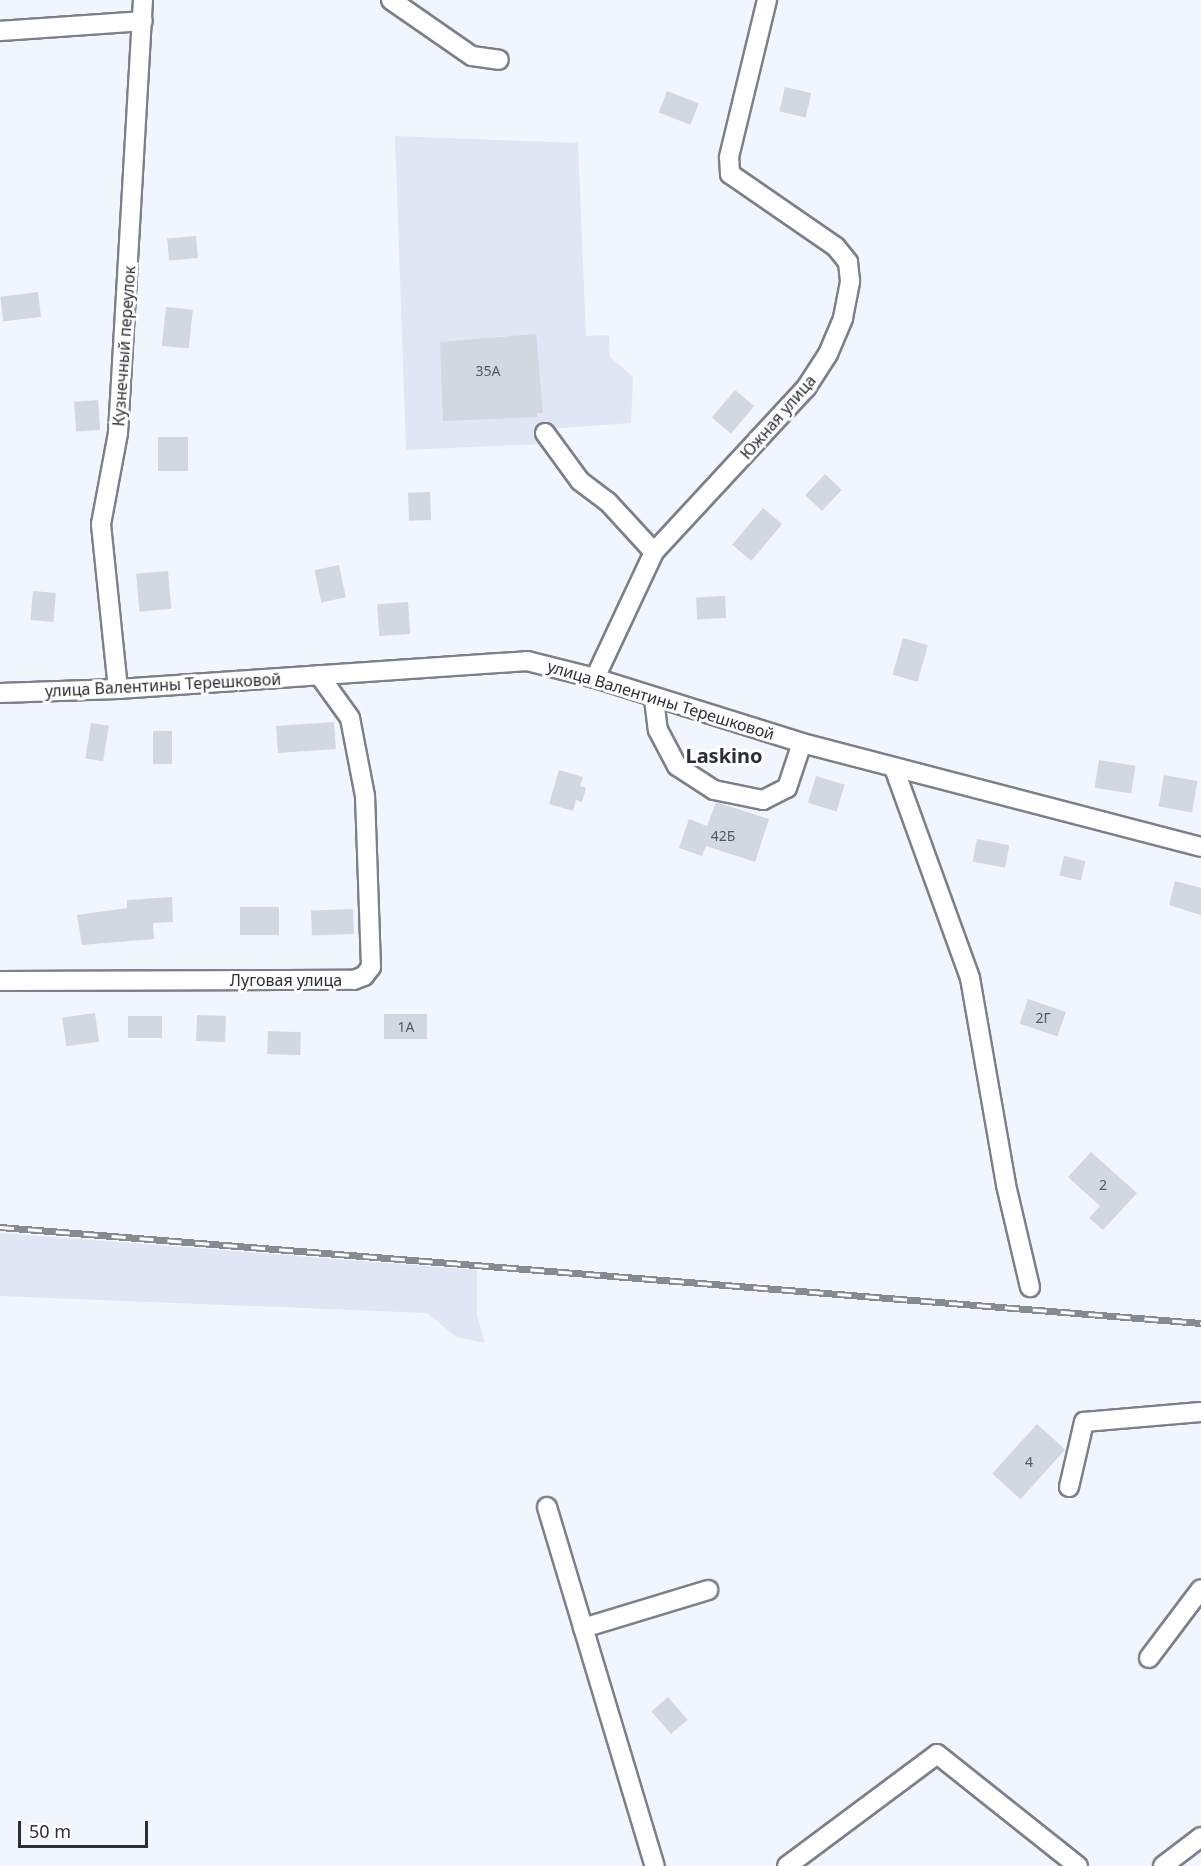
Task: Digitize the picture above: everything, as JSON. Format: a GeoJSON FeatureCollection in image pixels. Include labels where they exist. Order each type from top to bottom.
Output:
{"type":"FeatureCollection","features":[{"type":"Feature","properties":{"kind":"street","name":"Кузнечный переулок"},"geometry":{"type":"LineString","coordinates":[[118,690],[100,524],[118,433],[143,0]]}},
{"type":"Feature","properties":{"kind":"street"},"geometry":{"type":"LineString","coordinates":[[391,0],[472,56],[499,60]]}},
{"type":"Feature","properties":{"kind":"street","name":"Южная улица"},"geometry":{"type":"LineString","coordinates":[[595,678],[654,552],[806,388],[828,354],[843,318],[850,280],[848,262],[836,248],[730,174],[729,157],[767,0]]}},
{"type":"Feature","properties":{"kind":"street"},"geometry":{"type":"LineString","coordinates":[[0,31],[143,21]]}},
{"type":"Feature","properties":{"kind":"street"},"geometry":{"type":"LineString","coordinates":[[545,433],[580,481],[608,502],[654,552]]}},
{"type":"Feature","properties":{"kind":"street","name":"улица Валентины Терешковой"},"geometry":{"type":"LineString","coordinates":[[0,693],[118,690],[527,661],[595,678],[654,699],[802,743],[1201,847]]}},
{"type":"Feature","properties":{"kind":"street","name":"Луговая улица"},"geometry":{"type":"LineString","coordinates":[[0,981],[354,980],[364,976],[371,967],[365,796],[350,718],[320,675]]}},
{"type":"Feature","properties":{"kind":"street"},"geometry":{"type":"LineString","coordinates":[[654,699],[658,730],[677,766],[714,790],[763,800],[787,788],[802,743]]}},
{"type":"Feature","properties":{"kind":"street"},"geometry":{"type":"LineString","coordinates":[[894,768],[970,978],[1006,1185],[1030,1287]]}},
{"type":"Feature","properties":{"kind":"street"},"geometry":{"type":"LineString","coordinates":[[1069,1487],[1084,1422],[1201,1412]]}},
{"type":"Feature","properties":{"kind":"street"},"geometry":{"type":"LineString","coordinates":[[547,1507],[655,1866]]}},
{"type":"Feature","properties":{"kind":"street"},"geometry":{"type":"LineString","coordinates":[[1149,1658],[1201,1589]]}},
{"type":"Feature","properties":{"kind":"street"},"geometry":{"type":"LineString","coordinates":[[583,1628],[708,1590]]}},
{"type":"Feature","properties":{"kind":"street"},"geometry":{"type":"LineString","coordinates":[[787,1866],[937,1754],[1078,1866]]}},
{"type":"Feature","properties":{"kind":"street"},"geometry":{"type":"LineString","coordinates":[[1163,1866],[1201,1837]]}},
{"type":"Feature","properties":{"kind":"shaded area"},"geometry":{"type":"Polygon","coordinates":[[[395,136],[578,143],[586,336],[609,335],[610,357],[633,377],[631,423],[548,429],[540,435],[540,444],[406,450],[395,136]]]}},
{"type":"Feature","properties":{"kind":"shaded area"},"geometry":{"type":"Polygon","coordinates":[[[0,1233],[477,1270],[477,1315],[485,1343],[456,1337],[427,1313],[0,1296],[0,1233]]]}},
{"type":"Feature","properties":{"kind":"building"},"geometry":{"type":"Polygon","coordinates":[[[785,87],[811,93],[806,117],[779,111],[785,87]]]}},
{"type":"Feature","properties":{"kind":"building"},"geometry":{"type":"Polygon","coordinates":[[[667,91],[699,103],[690,125],[659,112],[667,91]]]}},
{"type":"Feature","properties":{"kind":"building"},"geometry":{"type":"Polygon","coordinates":[[[196,236],[198,258],[169,260],[167,239],[196,236]]]}},
{"type":"Feature","properties":{"kind":"building"},"geometry":{"type":"Polygon","coordinates":[[[38,292],[41,317],[3,321],[0,297],[38,292]]]}},
{"type":"Feature","properties":{"kind":"building"},"geometry":{"type":"Polygon","coordinates":[[[166,307],[193,310],[189,349],[162,346],[166,307]]]}},
{"type":"Feature","properties":{"kind":"building"},"geometry":{"type":"Polygon","coordinates":[[[536,334],[543,413],[537,413],[537,417],[443,421],[440,342],[536,334]]]}},
{"type":"Feature","properties":{"kind":"building"},"geometry":{"type":"Polygon","coordinates":[[[735,390],[754,406],[731,434],[712,418],[735,390]]]}},
{"type":"Feature","properties":{"kind":"building"},"geometry":{"type":"Polygon","coordinates":[[[98,400],[100,430],[76,432],[74,402],[98,400]]]}},
{"type":"Feature","properties":{"kind":"building"},"geometry":{"type":"Polygon","coordinates":[[[158,437],[188,437],[188,471],[158,471],[158,437]]]}},
{"type":"Feature","properties":{"kind":"building"},"geometry":{"type":"Polygon","coordinates":[[[825,474],[842,490],[822,511],[805,495],[825,474]]]}},
{"type":"Feature","properties":{"kind":"building"},"geometry":{"type":"Polygon","coordinates":[[[430,492],[431,520],[409,521],[408,493],[430,492]]]}},
{"type":"Feature","properties":{"kind":"building"},"geometry":{"type":"Polygon","coordinates":[[[763,508],[782,524],[751,561],[732,545],[763,508]]]}},
{"type":"Feature","properties":{"kind":"building"},"geometry":{"type":"Polygon","coordinates":[[[339,565],[346,597],[321,602],[315,570],[339,565]]]}},
{"type":"Feature","properties":{"kind":"building"},"geometry":{"type":"Polygon","coordinates":[[[168,571],[171,609],[139,612],[136,574],[168,571]]]}},
{"type":"Feature","properties":{"kind":"building"},"geometry":{"type":"Polygon","coordinates":[[[33,591],[56,593],[53,622],[30,620],[33,591]]]}},
{"type":"Feature","properties":{"kind":"building"},"geometry":{"type":"Polygon","coordinates":[[[725,596],[726,618],[697,619],[696,598],[725,596]]]}},
{"type":"Feature","properties":{"kind":"building"},"geometry":{"type":"Polygon","coordinates":[[[408,602],[410,634],[379,636],[377,604],[408,602]]]}},
{"type":"Feature","properties":{"kind":"building"},"geometry":{"type":"Polygon","coordinates":[[[903,638],[928,645],[918,682],[893,675],[903,638]]]}},
{"type":"Feature","properties":{"kind":"building"},"geometry":{"type":"Polygon","coordinates":[[[334,722],[336,749],[278,753],[276,726],[334,722]]]}},
{"type":"Feature","properties":{"kind":"building"},"geometry":{"type":"Polygon","coordinates":[[[91,723],[109,726],[103,761],[85,759],[91,723]]]}},
{"type":"Feature","properties":{"kind":"building"},"geometry":{"type":"Polygon","coordinates":[[[153,731],[172,731],[172,764],[153,764],[153,731]]]}},
{"type":"Feature","properties":{"kind":"building"},"geometry":{"type":"Polygon","coordinates":[[[1099,760],[1136,766],[1131,793],[1095,788],[1099,760]]]}},
{"type":"Feature","properties":{"kind":"building"},"geometry":{"type":"Polygon","coordinates":[[[559,770],[583,777],[580,786],[586,788],[582,802],[576,800],[573,811],[549,804],[559,770]]]}},
{"type":"Feature","properties":{"kind":"building"},"geometry":{"type":"Polygon","coordinates":[[[1164,775],[1197,781],[1192,812],[1158,807],[1164,775]]]}},
{"type":"Feature","properties":{"kind":"building"},"geometry":{"type":"Polygon","coordinates":[[[816,776],[845,785],[837,812],[808,803],[816,776]]]}},
{"type":"Feature","properties":{"kind":"building"},"geometry":{"type":"Polygon","coordinates":[[[716,802],[769,819],[755,862],[706,846],[702,856],[679,848],[689,819],[707,826],[716,802]]]}},
{"type":"Feature","properties":{"kind":"building"},"geometry":{"type":"Polygon","coordinates":[[[977,839],[1009,845],[1005,868],[973,862],[977,839]]]}},
{"type":"Feature","properties":{"kind":"building"},"geometry":{"type":"Polygon","coordinates":[[[1064,856],[1085,861],[1081,880],[1060,875],[1064,856]]]}},
{"type":"Feature","properties":{"kind":"building"},"geometry":{"type":"Polygon","coordinates":[[[1175,881],[1201,888],[1201,915],[1169,905],[1175,881]]]}},
{"type":"Feature","properties":{"kind":"building"},"geometry":{"type":"Polygon","coordinates":[[[172,897],[173,922],[153,923],[154,939],[82,945],[77,915],[127,908],[127,900],[172,897]]]}},
{"type":"Feature","properties":{"kind":"building"},"geometry":{"type":"Polygon","coordinates":[[[240,907],[279,907],[279,935],[240,935],[240,907]]]}},
{"type":"Feature","properties":{"kind":"building"},"geometry":{"type":"Polygon","coordinates":[[[353,909],[354,934],[312,935],[311,910],[353,909]]]}},
{"type":"Feature","properties":{"kind":"building"},"geometry":{"type":"Polygon","coordinates":[[[1028,999],[1066,1012],[1057,1037],[1020,1024],[1028,999]]]}},
{"type":"Feature","properties":{"kind":"building"},"geometry":{"type":"Polygon","coordinates":[[[95,1013],[99,1042],[66,1046],[62,1018],[95,1013]]]}},
{"type":"Feature","properties":{"kind":"building"},"geometry":{"type":"Polygon","coordinates":[[[384,1014],[427,1014],[427,1039],[384,1039],[384,1014]]]}},
{"type":"Feature","properties":{"kind":"building"},"geometry":{"type":"Polygon","coordinates":[[[197,1015],[226,1016],[225,1042],[196,1041],[197,1015]]]}},
{"type":"Feature","properties":{"kind":"building"},"geometry":{"type":"Polygon","coordinates":[[[128,1016],[162,1016],[162,1038],[128,1038],[128,1016]]]}},
{"type":"Feature","properties":{"kind":"building"},"geometry":{"type":"Polygon","coordinates":[[[268,1031],[301,1032],[300,1055],[267,1054],[268,1031]]]}},
{"type":"Feature","properties":{"kind":"building"},"geometry":{"type":"Polygon","coordinates":[[[1091,1152],[1137,1193],[1103,1230],[1089,1218],[1100,1206],[1068,1177],[1091,1152]]]}},
{"type":"Feature","properties":{"kind":"building"},"geometry":{"type":"Polygon","coordinates":[[[1037,1424],[1065,1449],[1020,1499],[992,1474],[1037,1424]]]}},
{"type":"Feature","properties":{"kind":"building"},"geometry":{"type":"Polygon","coordinates":[[[668,1697],[688,1720],[671,1734],[651,1711],[668,1697]]]}},
{"type":"Feature","properties":{"kind":"railway"},"geometry":{"type":"LineString","coordinates":[[0,1227],[1201,1323]]}},
{"type":"Feature","properties":{"kind":"district","name":"Laskino"},"geometry":{"type":"Point","coordinates":[724,755]}}]}
